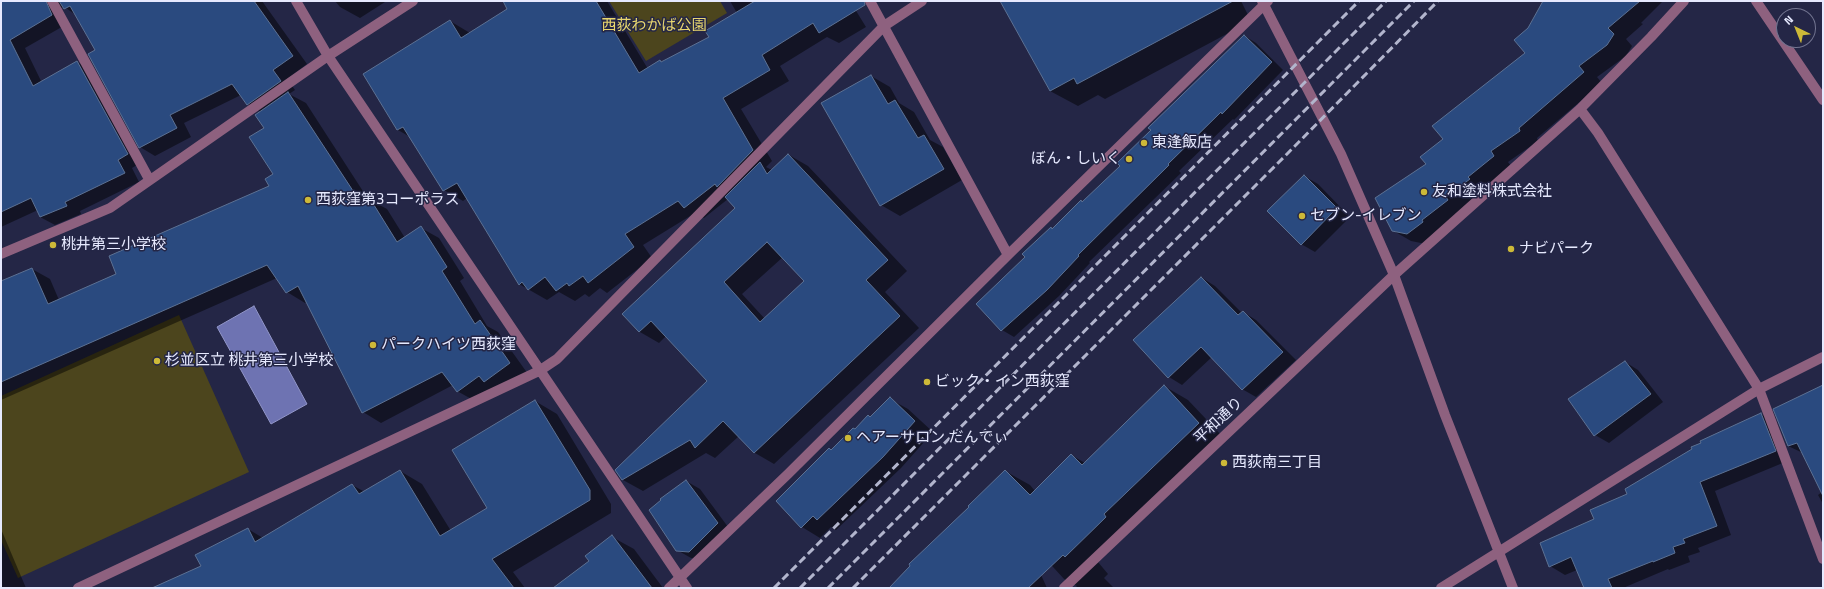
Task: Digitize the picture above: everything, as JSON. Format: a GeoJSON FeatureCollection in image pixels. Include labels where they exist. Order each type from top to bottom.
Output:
{"type":"FeatureCollection","features":[{"type":"Feature","properties":{"kind":"street"},"geometry":{"type":"LineString","coordinates":[[52,1],[149,179]]}},
{"type":"Feature","properties":{"kind":"street"},"geometry":{"type":"LineString","coordinates":[[296,1],[328,56],[539,371],[687,588]]}},
{"type":"Feature","properties":{"kind":"street"},"geometry":{"type":"LineString","coordinates":[[1,254],[110,208],[149,179],[328,56],[413,1]]}},
{"type":"Feature","properties":{"kind":"street"},"geometry":{"type":"LineString","coordinates":[[870,1],[1008,255]]}},
{"type":"Feature","properties":{"kind":"street"},"geometry":{"type":"LineString","coordinates":[[78,588],[539,371],[557,359],[884,26],[922,1]]}},
{"type":"Feature","properties":{"kind":"street","name":"平和通り"},"geometry":{"type":"LineString","coordinates":[[1064,588],[1394,275],[1580,109],[1651,37],[1684,1]]}},
{"type":"Feature","properties":{"kind":"street"},"geometry":{"type":"LineString","coordinates":[[1756,1],[1823,100]]}},
{"type":"Feature","properties":{"kind":"street"},"geometry":{"type":"LineString","coordinates":[[669,588],[788,474],[1265,2],[1341,154],[1394,275],[1445,415],[1513,588]]}},
{"type":"Feature","properties":{"kind":"street"},"geometry":{"type":"LineString","coordinates":[[1580,109],[1598,133],[1760,388],[1823,559]]}},
{"type":"Feature","properties":{"kind":"street"},"geometry":{"type":"LineString","coordinates":[[1441,588],[1760,388],[1823,358]]}},
{"type":"Feature","properties":{"kind":"green space","name":"西荻わかば公園"},"geometry":{"type":"Polygon","coordinates":[[[609,1],[720,1],[727,13],[646,61],[609,1]]]}},
{"type":"Feature","properties":{"kind":"green space"},"geometry":{"type":"Polygon","coordinates":[[[179,315],[249,472],[18,578],[1,540],[1,396],[179,315]]]}},
{"type":"Feature","properties":{"kind":"water"},"geometry":{"type":"Polygon","coordinates":[[[254,306],[307,404],[271,424],[217,327],[254,306]]]}},
{"type":"Feature","properties":{"kind":"building"},"geometry":{"type":"Polygon","coordinates":[[[1,1],[46,1],[52,15],[10,40],[33,86],[77,61],[128,154],[118,160],[125,173],[65,202],[67,206],[40,217],[31,198],[1,212],[1,1]]]}},
{"type":"Feature","properties":{"kind":"building"},"geometry":{"type":"Polygon","coordinates":[[[59,1],[254,1],[293,56],[273,70],[281,81],[247,105],[232,84],[170,115],[177,128],[139,148],[88,54],[95,50],[70,6],[64,9],[59,1]]]}},
{"type":"Feature","properties":{"kind":"building"},"geometry":{"type":"Polygon","coordinates":[[[503,1],[596,1],[639,73],[660,60],[661,62],[709,37],[705,31],[755,1],[864,1],[865,5],[819,33],[813,23],[762,55],[770,70],[723,98],[753,150],[717,187],[715,184],[684,208],[678,201],[625,234],[634,247],[588,283],[583,276],[569,286],[567,283],[556,291],[545,277],[528,290],[522,282],[519,285],[457,183],[443,191],[403,127],[397,130],[363,74],[450,20],[461,38],[507,9],[503,1]]]}},
{"type":"Feature","properties":{"kind":"building"},"geometry":{"type":"Polygon","coordinates":[[[1000,1],[1233,1],[1077,84],[1074,78],[1050,91],[1000,1]]]}},
{"type":"Feature","properties":{"kind":"building"},"geometry":{"type":"Polygon","coordinates":[[[1543,1],[1640,1],[1608,28],[1614,34],[1607,45],[1579,66],[1584,72],[1519,128],[1520,131],[1491,151],[1494,156],[1468,177],[1470,179],[1446,197],[1448,200],[1422,220],[1423,222],[1407,234],[1392,231],[1375,198],[1426,164],[1420,157],[1443,139],[1432,126],[1525,53],[1514,40],[1528,28],[1543,1]]]}},
{"type":"Feature","properties":{"kind":"building"},"geometry":{"type":"Polygon","coordinates":[[[1244,35],[1272,62],[1222,114],[1221,112],[1078,255],[1079,256],[1047,290],[1001,331],[976,304],[1025,257],[1022,254],[1051,227],[1052,229],[1081,200],[1082,202],[1120,166],[1117,163],[1151,130],[1148,128],[1244,35]]]}},
{"type":"Feature","properties":{"kind":"building"},"geometry":{"type":"Polygon","coordinates":[[[871,75],[888,104],[895,100],[918,138],[924,135],[944,169],[880,206],[821,103],[871,75]]]}},
{"type":"Feature","properties":{"kind":"building"},"geometry":{"type":"Polygon","coordinates":[[[288,92],[361,203],[369,197],[397,242],[421,226],[447,267],[442,271],[475,324],[480,320],[510,363],[484,382],[479,376],[457,392],[442,372],[362,413],[298,286],[286,293],[267,265],[1,382],[1,281],[32,268],[48,304],[116,274],[109,256],[269,186],[265,179],[273,174],[249,137],[264,128],[255,115],[288,92]]]}},
{"type":"Feature","properties":{"kind":"building"},"geometry":{"type":"Polygon","coordinates":[[[788,154],[888,260],[866,280],[900,316],[754,453],[723,421],[695,448],[690,440],[622,480],[615,470],[707,381],[651,321],[639,332],[622,314],[735,208],[725,197],[760,162],[767,174],[788,154]],[[767,242],[724,282],[760,322],[804,281],[767,242]]]}},
{"type":"Feature","properties":{"kind":"building"},"geometry":{"type":"Polygon","coordinates":[[[1304,175],[1337,208],[1301,245],[1267,211],[1304,175]]]}},
{"type":"Feature","properties":{"kind":"building"},"geometry":{"type":"Polygon","coordinates":[[[1201,277],[1238,315],[1243,311],[1283,352],[1242,390],[1201,347],[1168,378],[1133,340],[1201,277]]]}},
{"type":"Feature","properties":{"kind":"building"},"geometry":{"type":"Polygon","coordinates":[[[1625,361],[1651,394],[1594,436],[1568,399],[1625,361]]]}},
{"type":"Feature","properties":{"kind":"building"},"geometry":{"type":"Polygon","coordinates":[[[1164,385],[1199,423],[1104,514],[1106,517],[1065,557],[1063,555],[1028,588],[889,588],[910,566],[909,564],[969,507],[968,506],[1005,470],[1030,495],[1071,454],[1082,465],[1164,385]]]}},
{"type":"Feature","properties":{"kind":"building"},"geometry":{"type":"Polygon","coordinates":[[[1823,385],[1823,496],[1797,443],[1788,446],[1773,409],[1823,385]]]}},
{"type":"Feature","properties":{"kind":"building"},"geometry":{"type":"Polygon","coordinates":[[[890,397],[915,421],[883,457],[817,520],[813,516],[801,528],[776,501],[829,448],[831,450],[853,428],[855,429],[868,415],[870,417],[890,397]]]}},
{"type":"Feature","properties":{"kind":"building"},"geometry":{"type":"Polygon","coordinates":[[[535,400],[590,490],[590,500],[492,559],[514,588],[152,588],[201,566],[195,555],[248,528],[255,542],[352,484],[359,494],[400,470],[440,536],[487,508],[452,450],[535,400]]]}},
{"type":"Feature","properties":{"kind":"building"},"geometry":{"type":"Polygon","coordinates":[[[1761,413],[1776,451],[1700,482],[1717,526],[1683,539],[1685,543],[1673,547],[1675,553],[1608,579],[1612,588],[1584,588],[1571,557],[1549,567],[1540,543],[1594,519],[1590,510],[1627,494],[1625,489],[1692,449],[1691,447],[1701,443],[1700,441],[1761,413]]]}},
{"type":"Feature","properties":{"kind":"building"},"geometry":{"type":"Polygon","coordinates":[[[686,480],[718,523],[689,552],[676,551],[649,510],[661,500],[660,499],[686,480]]]}},
{"type":"Feature","properties":{"kind":"building"},"geometry":{"type":"Polygon","coordinates":[[[612,535],[652,588],[553,588],[589,561],[585,556],[612,535]]]}},
{"type":"Feature","properties":{"kind":"railway"},"geometry":{"type":"LineString","coordinates":[[774,588],[1359,1]]}},
{"type":"Feature","properties":{"kind":"railway"},"geometry":{"type":"LineString","coordinates":[[800,588],[1386,1]]}},
{"type":"Feature","properties":{"kind":"railway"},"geometry":{"type":"LineString","coordinates":[[828,588],[1414,1]]}},
{"type":"Feature","properties":{"kind":"railway"},"geometry":{"type":"LineString","coordinates":[[853,588],[1438,1]]}},
{"type":"Feature","properties":{"kind":"place","name":"東逢飯店"},"geometry":{"type":"Point","coordinates":[1144,143]}},
{"type":"Feature","properties":{"kind":"place","name":"ぼん・しいく"},"geometry":{"type":"Point","coordinates":[1129,159]}},
{"type":"Feature","properties":{"kind":"place","name":"友和塗料株式会社"},"geometry":{"type":"Point","coordinates":[1424,192]}},
{"type":"Feature","properties":{"kind":"place","name":"西荻窪第3コーポラス"},"geometry":{"type":"Point","coordinates":[308,200]}},
{"type":"Feature","properties":{"kind":"place","name":"セブン-イレブン"},"geometry":{"type":"Point","coordinates":[1302,216]}},
{"type":"Feature","properties":{"kind":"place","name":"桃井第三小学校"},"geometry":{"type":"Point","coordinates":[53,245]}},
{"type":"Feature","properties":{"kind":"place","name":"ナビパーク"},"geometry":{"type":"Point","coordinates":[1511,249]}},
{"type":"Feature","properties":{"kind":"place","name":"パークハイツ西荻窪"},"geometry":{"type":"Point","coordinates":[373,345]}},
{"type":"Feature","properties":{"kind":"place","name":"杉並区立 桃井第三小学校"},"geometry":{"type":"Point","coordinates":[157,361]}},
{"type":"Feature","properties":{"kind":"place","name":"ビック・イン西荻窪"},"geometry":{"type":"Point","coordinates":[927,382]}},
{"type":"Feature","properties":{"kind":"place","name":"ヘアーサロン だんでぃ"},"geometry":{"type":"Point","coordinates":[848,438]}},
{"type":"Feature","properties":{"kind":"place","name":"西荻南三丁目"},"geometry":{"type":"Point","coordinates":[1224,463]}}]}
